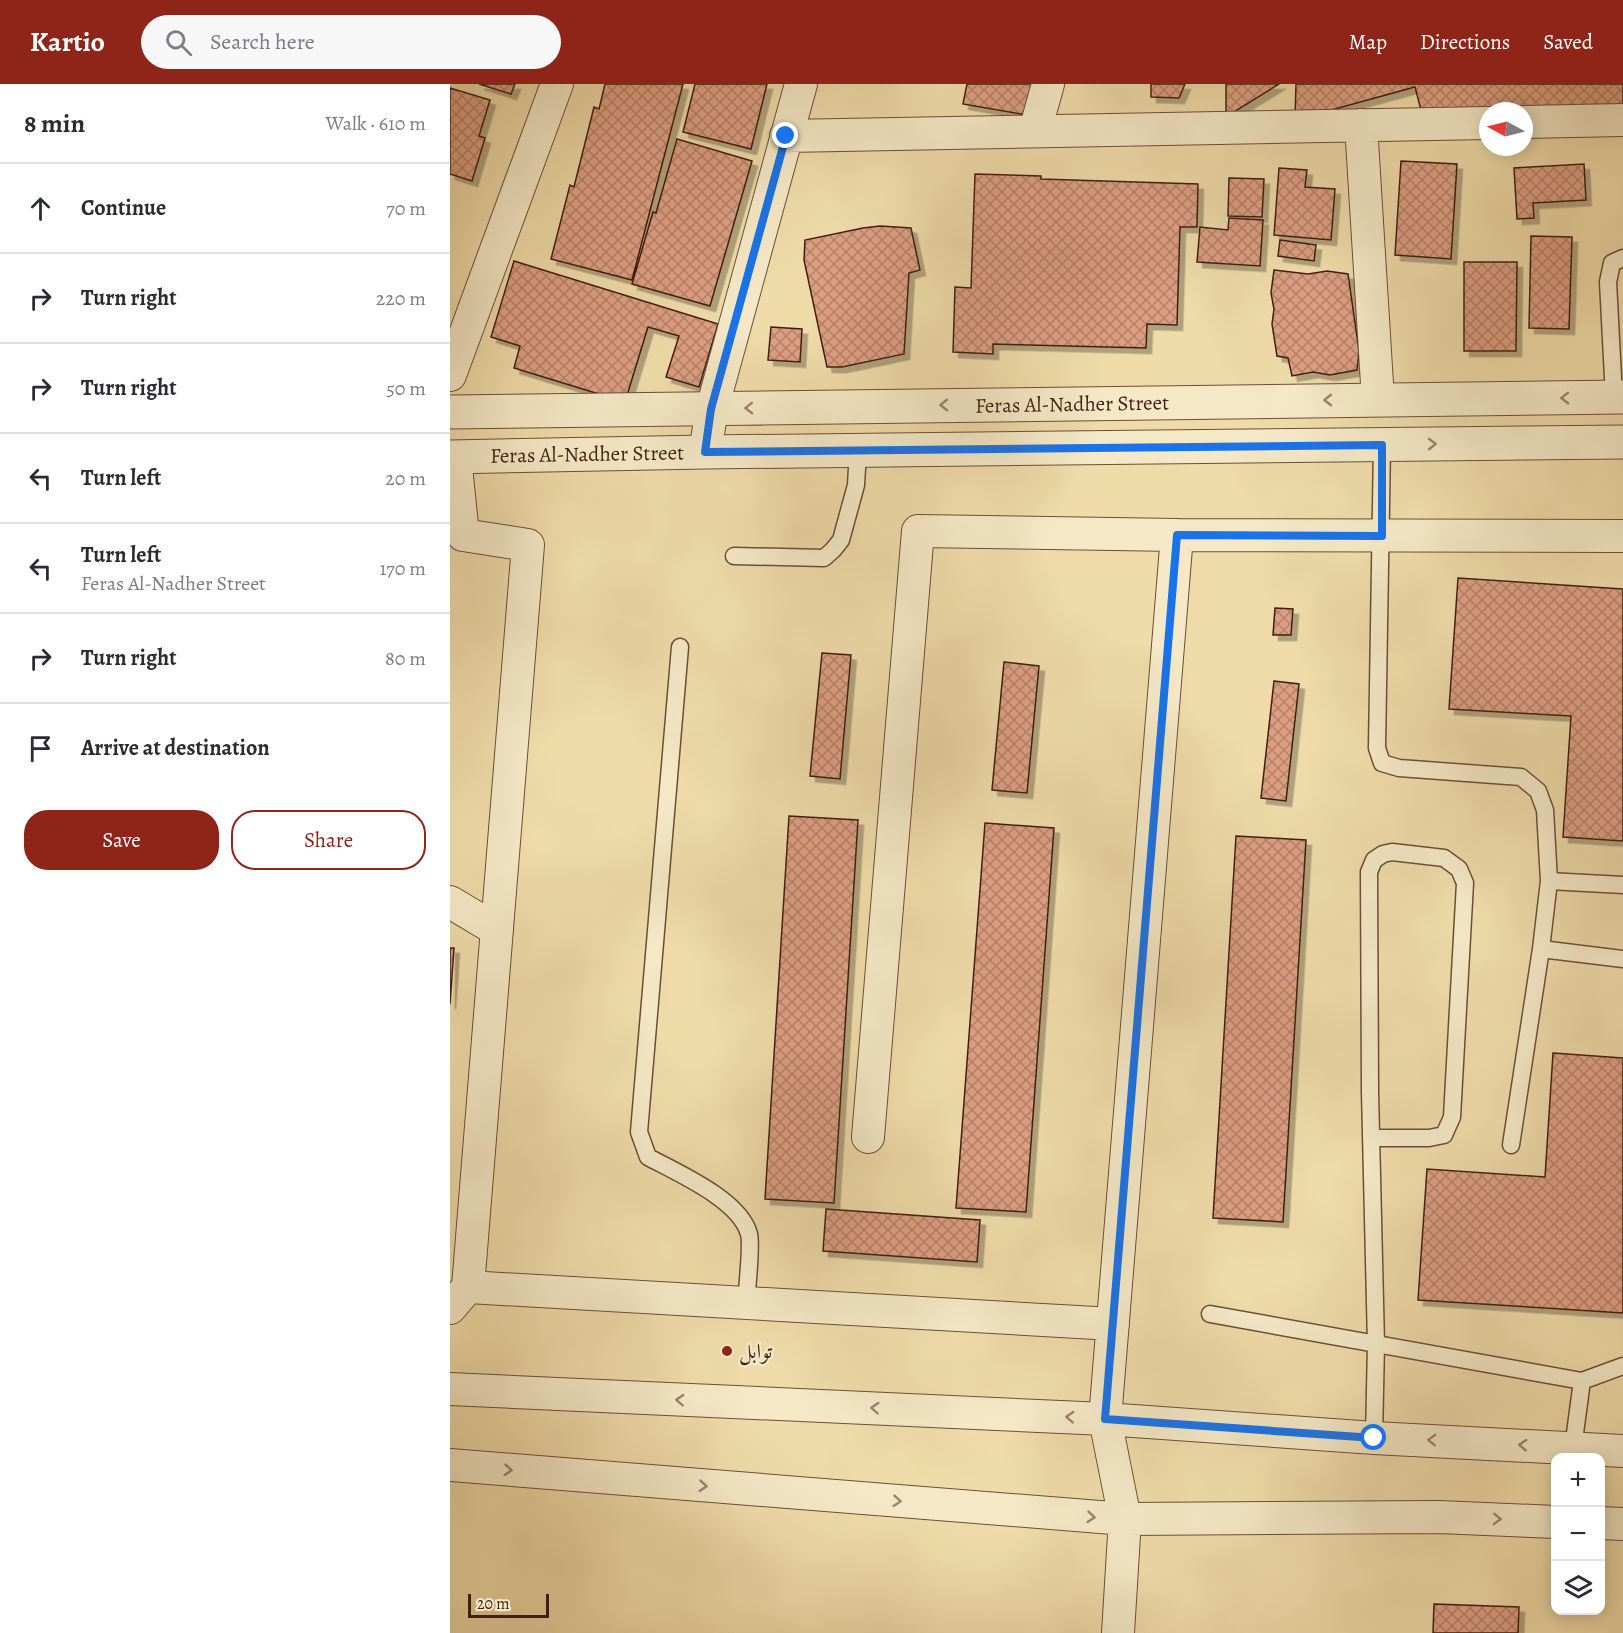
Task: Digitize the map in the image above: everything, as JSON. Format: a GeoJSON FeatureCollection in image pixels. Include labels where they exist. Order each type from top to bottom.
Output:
{"type":"FeatureCollection","features":[{"type":"Feature","properties":{"kind":"street"},"geometry":{"type":"LineString","coordinates":[[450,375],[557,84]]}},
{"type":"Feature","properties":{"kind":"street"},"geometry":{"type":"LineString","coordinates":[[705,452],[711,409],[801,84]]}},
{"type":"Feature","properties":{"kind":"street"},"geometry":{"type":"LineString","coordinates":[[1035,131],[1048,84]]}},
{"type":"Feature","properties":{"kind":"street"},"geometry":{"type":"LineString","coordinates":[[1533,122],[1623,120]]}},
{"type":"Feature","properties":{"kind":"street"},"geometry":{"type":"LineString","coordinates":[[786,136],[1479,123]]}},
{"type":"Feature","properties":{"kind":"street"},"geometry":{"type":"LineString","coordinates":[[1361,125],[1378,400]]}},
{"type":"Feature","properties":{"kind":"street","name":"Feras Al-Nadher Street"},"geometry":{"type":"LineString","coordinates":[[450,412],[1618,397]]}},
{"type":"Feature","properties":{"kind":"street","name":"Feras Al-Nadher Street"},"geometry":{"type":"LineString","coordinates":[[452,457],[1623,442]]}},
{"type":"Feature","properties":{"kind":"street"},"geometry":{"type":"LineString","coordinates":[[452,457],[456,543],[528,545],[497,930],[459,1298],[746,1303],[1113,1324]]}},
{"type":"Feature","properties":{"kind":"street"},"geometry":{"type":"LineString","coordinates":[[868,1137],[918,531],[1177,535],[1623,536]]}},
{"type":"Feature","properties":{"kind":"street"},"geometry":{"type":"LineString","coordinates":[[1118,1633],[1125,1519],[1105,1419],[1177,535]]}},
{"type":"Feature","properties":{"kind":"street"},"geometry":{"type":"LineString","coordinates":[[450,902],[497,930]]}},
{"type":"Feature","properties":{"kind":"street"},"geometry":{"type":"LineString","coordinates":[[450,1389],[1105,1419],[1374,1438],[1623,1451]]}},
{"type":"Feature","properties":{"kind":"street"},"geometry":{"type":"LineString","coordinates":[[450,1465],[1125,1519],[1439,1517],[1551,1522]]}},
{"type":"Feature","properties":{"kind":"street"},"geometry":{"type":"LineString","coordinates":[[1605,1524],[1623,1524]]}},
{"type":"Feature","properties":{"kind":"lane"},"geometry":{"type":"LineString","coordinates":[[1618,397],[1608,282],[1612,263],[1623,258]]}},
{"type":"Feature","properties":{"kind":"lane"},"geometry":{"type":"LineString","coordinates":[[1382,445],[1377,748],[1382,763],[1399,768],[1521,777],[1538,791],[1545,810],[1549,881],[1511,1145]]}},
{"type":"Feature","properties":{"kind":"lane"},"geometry":{"type":"LineString","coordinates":[[734,556],[824,558],[834,550],[841,540],[856,485],[858,451]]}},
{"type":"Feature","properties":{"kind":"lane"},"geometry":{"type":"LineString","coordinates":[[680,647],[639,1132],[648,1157],[702,1186],[741,1214],[750,1235],[746,1303]]}},
{"type":"Feature","properties":{"kind":"lane"},"geometry":{"type":"LineString","coordinates":[[1371,1138],[1429,1138],[1444,1135],[1452,1117],[1465,883],[1459,869],[1444,858],[1392,852],[1383,854],[1374,860],[1369,872],[1371,1138],[1376,1344],[1374,1438]]}},
{"type":"Feature","properties":{"kind":"lane"},"geometry":{"type":"LineString","coordinates":[[1549,881],[1623,885]]}},
{"type":"Feature","properties":{"kind":"lane"},"geometry":{"type":"LineString","coordinates":[[1541,949],[1623,959]]}},
{"type":"Feature","properties":{"kind":"lane"},"geometry":{"type":"LineString","coordinates":[[1210,1314],[1582,1381],[1623,1366]]}},
{"type":"Feature","properties":{"kind":"lane"},"geometry":{"type":"LineString","coordinates":[[1573,1448],[1582,1381]]}},
{"type":"Feature","properties":{"kind":"building"},"geometry":{"type":"Polygon","coordinates":[[[479,84],[515,84],[511,94],[479,84]]]}},
{"type":"Feature","properties":{"kind":"building"},"geometry":{"type":"Polygon","coordinates":[[[605,84],[683,84],[632,280],[551,259],[570,185],[574,187],[594,107],[599,109],[605,84]]]}},
{"type":"Feature","properties":{"kind":"building"},"geometry":{"type":"Polygon","coordinates":[[[695,84],[767,84],[751,149],[683,132],[695,84]]]}},
{"type":"Feature","properties":{"kind":"building"},"geometry":{"type":"Polygon","coordinates":[[[967,84],[1038,84],[1032,116],[963,104],[967,84]]]}},
{"type":"Feature","properties":{"kind":"building"},"geometry":{"type":"Polygon","coordinates":[[[1151,84],[1185,84],[1179,98],[1151,97],[1151,84]]]}},
{"type":"Feature","properties":{"kind":"building"},"geometry":{"type":"Polygon","coordinates":[[[1226,84],[1279,84],[1226,117],[1226,84]]]}},
{"type":"Feature","properties":{"kind":"building"},"geometry":{"type":"Polygon","coordinates":[[[1296,84],[1623,84],[1623,105],[1533,110],[1533,102],[1479,102],[1479,112],[1422,114],[1415,87],[1295,120],[1296,84]]]}},
{"type":"Feature","properties":{"kind":"building"},"geometry":{"type":"Polygon","coordinates":[[[450,88],[490,100],[479,136],[485,138],[472,181],[450,174],[450,88]]]}},
{"type":"Feature","properties":{"kind":"building"},"geometry":{"type":"Polygon","coordinates":[[[677,139],[752,161],[710,306],[632,284],[653,212],[656,213],[677,139]]]}},
{"type":"Feature","properties":{"kind":"building"},"geometry":{"type":"Polygon","coordinates":[[[1401,161],[1457,164],[1451,259],[1395,255],[1401,161]]]}},
{"type":"Feature","properties":{"kind":"building"},"geometry":{"type":"Polygon","coordinates":[[[1584,164],[1586,200],[1533,203],[1534,218],[1517,219],[1514,168],[1584,164]]]}},
{"type":"Feature","properties":{"kind":"building"},"geometry":{"type":"Polygon","coordinates":[[[1279,168],[1307,170],[1305,187],[1335,189],[1331,240],[1274,235],[1279,168]]]}},
{"type":"Feature","properties":{"kind":"building"},"geometry":{"type":"Polygon","coordinates":[[[975,174],[1041,176],[1041,179],[1198,184],[1197,227],[1180,227],[1177,325],[1147,324],[1146,348],[993,344],[993,354],[953,352],[955,287],[971,288],[975,174]]]}},
{"type":"Feature","properties":{"kind":"building"},"geometry":{"type":"Polygon","coordinates":[[[1229,178],[1264,179],[1262,217],[1228,216],[1229,178]]]}},
{"type":"Feature","properties":{"kind":"building"},"geometry":{"type":"Polygon","coordinates":[[[1229,218],[1263,220],[1260,266],[1197,262],[1200,227],[1228,230],[1229,218]]]}},
{"type":"Feature","properties":{"kind":"building"},"geometry":{"type":"Polygon","coordinates":[[[880,226],[911,228],[920,270],[909,273],[904,354],[842,367],[827,367],[804,260],[805,240],[880,226]]]}},
{"type":"Feature","properties":{"kind":"building"},"geometry":{"type":"Polygon","coordinates":[[[1531,236],[1572,237],[1569,329],[1529,328],[1531,236]]]}},
{"type":"Feature","properties":{"kind":"building"},"geometry":{"type":"Polygon","coordinates":[[[1280,240],[1316,245],[1314,261],[1278,256],[1280,240]]]}},
{"type":"Feature","properties":{"kind":"building"},"geometry":{"type":"Polygon","coordinates":[[[514,261],[718,324],[699,387],[666,377],[679,336],[648,327],[625,402],[514,368],[520,346],[491,337],[514,261]]]}},
{"type":"Feature","properties":{"kind":"building"},"geometry":{"type":"Polygon","coordinates":[[[1464,262],[1517,262],[1516,351],[1464,351],[1464,262]]]}},
{"type":"Feature","properties":{"kind":"building"},"geometry":{"type":"Polygon","coordinates":[[[1274,270],[1308,274],[1327,271],[1348,274],[1359,351],[1357,370],[1330,375],[1313,372],[1292,376],[1288,358],[1277,356],[1272,324],[1274,309],[1271,293],[1274,270]]]}},
{"type":"Feature","properties":{"kind":"building"},"geometry":{"type":"Polygon","coordinates":[[[771,327],[802,329],[800,362],[768,360],[771,327]]]}},
{"type":"Feature","properties":{"kind":"building"},"geometry":{"type":"Polygon","coordinates":[[[1458,578],[1623,589],[1623,841],[1563,837],[1571,716],[1449,709],[1458,578]]]}},
{"type":"Feature","properties":{"kind":"building"},"geometry":{"type":"Polygon","coordinates":[[[1275,608],[1293,609],[1291,635],[1273,635],[1275,608]]]}},
{"type":"Feature","properties":{"kind":"building"},"geometry":{"type":"Polygon","coordinates":[[[822,653],[851,655],[840,779],[810,776],[822,653]]]}},
{"type":"Feature","properties":{"kind":"building"},"geometry":{"type":"Polygon","coordinates":[[[1004,662],[1039,666],[1027,793],[992,790],[1004,662]]]}},
{"type":"Feature","properties":{"kind":"building"},"geometry":{"type":"Polygon","coordinates":[[[1274,681],[1299,684],[1286,801],[1261,798],[1274,681]]]}},
{"type":"Feature","properties":{"kind":"building"},"geometry":{"type":"Polygon","coordinates":[[[789,816],[858,820],[834,1203],[765,1199],[789,816]]]}},
{"type":"Feature","properties":{"kind":"building"},"geometry":{"type":"Polygon","coordinates":[[[985,823],[1054,828],[1026,1212],[956,1208],[985,823]]]}},
{"type":"Feature","properties":{"kind":"building"},"geometry":{"type":"Polygon","coordinates":[[[1236,836],[1306,840],[1283,1222],[1213,1218],[1236,836]]]}},
{"type":"Feature","properties":{"kind":"building"},"geometry":{"type":"Polygon","coordinates":[[[450,948],[454,948],[450,1004],[450,948]]]}},
{"type":"Feature","properties":{"kind":"building"},"geometry":{"type":"Polygon","coordinates":[[[1553,1053],[1623,1058],[1623,1313],[1418,1300],[1427,1169],[1545,1177],[1553,1053]]]}},
{"type":"Feature","properties":{"kind":"building"},"geometry":{"type":"Polygon","coordinates":[[[826,1209],[980,1220],[977,1262],[823,1251],[826,1209]]]}},
{"type":"Feature","properties":{"kind":"building"},"geometry":{"type":"Polygon","coordinates":[[[1434,1604],[1519,1607],[1518,1633],[1433,1633],[1434,1604]]]}},
{"type":"Feature","properties":{"kind":"place","name":"توابل"},"geometry":{"type":"Point","coordinates":[727,1351]}},
{"type":"Feature","properties":{"kind":"route"},"geometry":{"type":"LineString","coordinates":[[786,136],[711,409],[705,452],[1382,445],[1382,536],[1177,535],[1105,1419],[1374,1438]]}}]}
